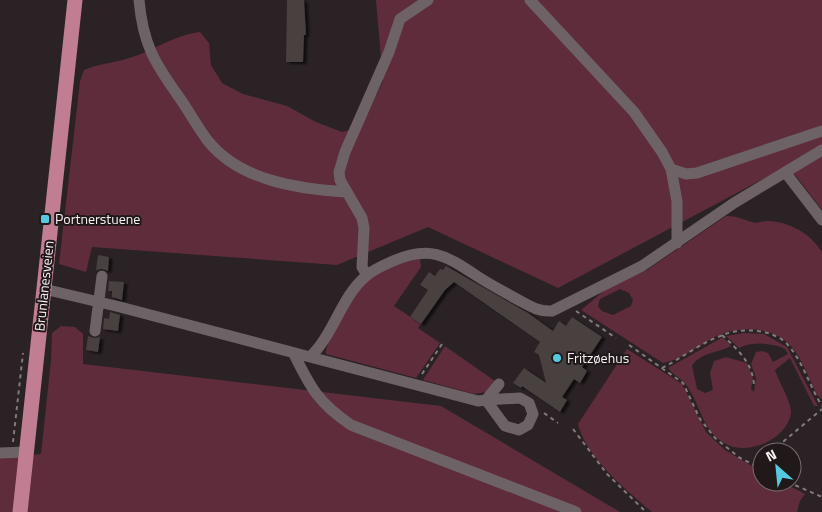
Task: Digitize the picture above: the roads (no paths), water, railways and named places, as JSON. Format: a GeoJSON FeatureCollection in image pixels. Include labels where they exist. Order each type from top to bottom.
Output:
{"type":"FeatureCollection","features":[{"type":"Feature","properties":{"kind":"main road","name":"Brunlanesveien"},"geometry":{"type":"LineString","coordinates":[[20,512],[75,0]]}},
{"type":"Feature","properties":{"kind":"lane"},"geometry":{"type":"LineString","coordinates":[[139,0],[144,34],[155,62],[216,150],[240,168],[275,182],[347,192]]}},
{"type":"Feature","properties":{"kind":"lane"},"geometry":{"type":"LineString","coordinates":[[367,275],[362,267],[364,228],[362,218],[340,180],[339,172],[344,152],[389,52],[395,29],[400,19],[428,0]]}},
{"type":"Feature","properties":{"kind":"lane"},"geometry":{"type":"LineString","coordinates":[[530,0],[634,112],[671,169],[677,201],[677,243]]}},
{"type":"Feature","properties":{"kind":"lane"},"geometry":{"type":"LineString","coordinates":[[671,169],[686,174],[697,174],[822,131]]}},
{"type":"Feature","properties":{"kind":"lane"},"geometry":{"type":"LineString","coordinates":[[310,357],[326,338],[356,286],[379,267],[416,253],[433,253],[446,256],[487,283],[540,312],[552,311],[642,266],[734,203],[822,150]]}},
{"type":"Feature","properties":{"kind":"lane"},"geometry":{"type":"LineString","coordinates":[[786,172],[822,220]]}},
{"type":"Feature","properties":{"kind":"lane"},"geometry":{"type":"LineString","coordinates":[[95,330],[102,276]]}},
{"type":"Feature","properties":{"kind":"lane"},"geometry":{"type":"LineString","coordinates":[[44,290],[99,302],[478,401],[486,400],[520,398],[529,403],[533,417],[528,425],[522,429],[512,429],[503,423],[486,400]]}},
{"type":"Feature","properties":{"kind":"lane"},"geometry":{"type":"LineString","coordinates":[[294,354],[316,394],[328,409],[351,425],[576,512]]}},
{"type":"Feature","properties":{"kind":"lane"},"geometry":{"type":"LineString","coordinates":[[486,400],[499,384]]}},
{"type":"Feature","properties":{"kind":"lane"},"geometry":{"type":"LineString","coordinates":[[0,453],[26,452]]}},
{"type":"Feature","properties":{"kind":"place","name":"Portnerstuene"},"geometry":{"type":"Point","coordinates":[45,219]}},
{"type":"Feature","properties":{"kind":"place","name":"Fritzøehus"},"geometry":{"type":"Point","coordinates":[557,358]}}]}
